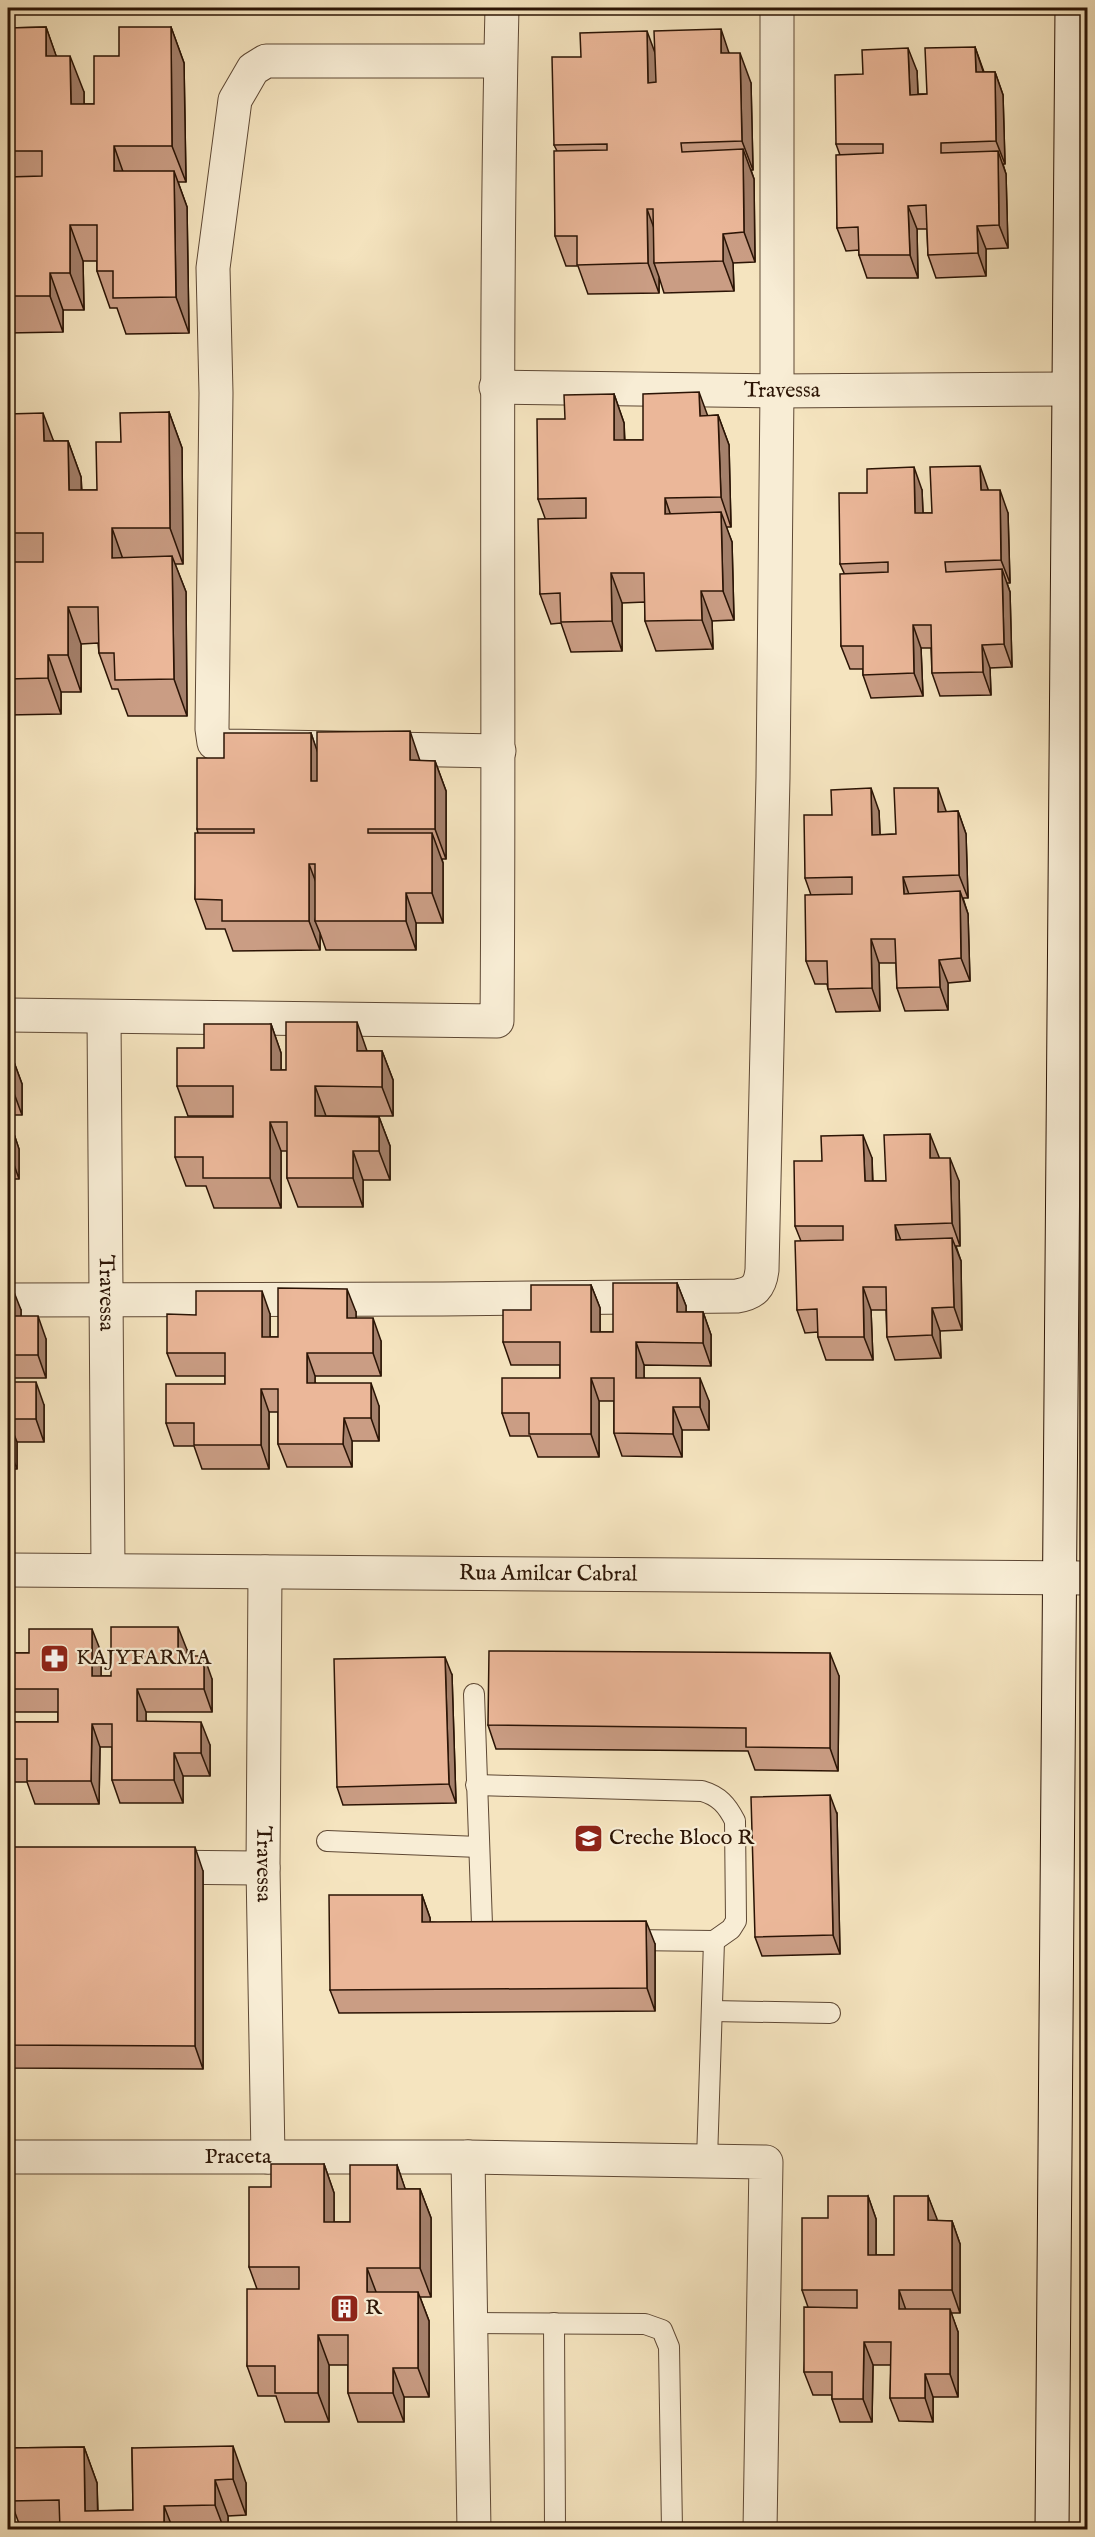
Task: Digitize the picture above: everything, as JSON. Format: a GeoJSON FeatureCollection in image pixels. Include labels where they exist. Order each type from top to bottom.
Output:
{"type":"FeatureCollection","features":[{"type":"Feature","properties":{"kind":"street"},"geometry":{"type":"LineString","coordinates":[[8,1016],[497,1021],[499,751],[496,387],[502,8]]}},
{"type":"Feature","properties":{"kind":"street"},"geometry":{"type":"LineString","coordinates":[[8,1300],[738,1296],[748,1294],[757,1288],[762,1270],[773,777],[777,391],[777,8]]}},
{"type":"Feature","properties":{"kind":"street"},"geometry":{"type":"LineString","coordinates":[[1052,2529],[1074,1577],[1070,389],[1072,8]]}},
{"type":"Feature","properties":{"kind":"street"},"geometry":{"type":"LineString","coordinates":[[499,751],[226,746],[214,743],[212,729],[216,393],[213,268],[235,100],[253,69],[266,62],[500,62]]}},
{"type":"Feature","properties":{"kind":"street","name":"Travessa"},"geometry":{"type":"LineString","coordinates":[[496,387],[777,391],[1070,389]]}},
{"type":"Feature","properties":{"kind":"street","name":"Travessa"},"geometry":{"type":"LineString","coordinates":[[104,1017],[108,1569]]}},
{"type":"Feature","properties":{"kind":"street","name":"Rua Amilcar Cabral"},"geometry":{"type":"LineString","coordinates":[[8,1570],[1074,1577]]}},
{"type":"Feature","properties":{"kind":"street","name":"Travessa"},"geometry":{"type":"LineString","coordinates":[[265,1572],[263,1868],[267,2157]]}},
{"type":"Feature","properties":{"kind":"street"},"geometry":{"type":"LineString","coordinates":[[124,1866],[263,1868]]}},
{"type":"Feature","properties":{"kind":"street","name":"Praceta"},"geometry":{"type":"LineString","coordinates":[[8,2157],[468,2157],[766,2162],[760,2529]]}},
{"type":"Feature","properties":{"kind":"street"},"geometry":{"type":"LineString","coordinates":[[468,2157],[474,2529]]}},
{"type":"Feature","properties":{"kind":"lane"},"geometry":{"type":"LineString","coordinates":[[474,1694],[482,1925],[490,1934],[507,1939],[519,1939]]}},
{"type":"Feature","properties":{"kind":"lane"},"geometry":{"type":"LineString","coordinates":[[476,1785],[702,1791],[715,1795],[728,1807],[735,1821],[736,1921],[731,1929],[714,1941],[611,1940]]}},
{"type":"Feature","properties":{"kind":"lane"},"geometry":{"type":"LineString","coordinates":[[327,1841],[479,1847]]}},
{"type":"Feature","properties":{"kind":"lane"},"geometry":{"type":"LineString","coordinates":[[707,2160],[714,1941]]}},
{"type":"Feature","properties":{"kind":"lane"},"geometry":{"type":"LineString","coordinates":[[712,2011],[830,2013]]}},
{"type":"Feature","properties":{"kind":"lane"},"geometry":{"type":"LineString","coordinates":[[470,2323],[645,2324],[662,2330],[669,2347],[672,2529]]}},
{"type":"Feature","properties":{"kind":"lane"},"geometry":{"type":"LineString","coordinates":[[554,2323],[555,2529]]}},
{"type":"Feature","properties":{"kind":"building"},"geometry":{"type":"Polygon","coordinates":[[[46,27],[46,56],[70,56],[71,104],[94,104],[94,56],[119,56],[119,27],[171,27],[172,146],[114,146],[114,171],[174,171],[176,297],[113,298],[113,271],[97,271],[97,225],[70,225],[70,273],[50,273],[50,296],[8,296],[8,177],[42,176],[42,151],[8,151],[8,28],[46,27]]]}},
{"type":"Feature","properties":{"kind":"building"},"geometry":{"type":"Polygon","coordinates":[[[721,29],[721,53],[740,53],[742,141],[681,143],[682,152],[743,149],[744,232],[723,234],[723,261],[654,263],[653,209],[647,209],[648,263],[577,265],[577,236],[555,236],[554,151],[607,150],[607,144],[554,145],[552,57],[581,57],[580,33],[647,31],[648,83],[656,82],[654,31],[721,29]]]}},
{"type":"Feature","properties":{"kind":"building"},"geometry":{"type":"Polygon","coordinates":[[[975,47],[976,72],[995,72],[996,141],[941,143],[941,153],[998,151],[999,225],[977,226],[978,253],[928,255],[926,205],[908,206],[910,255],[859,255],[858,227],[837,228],[836,155],[883,153],[883,144],[836,144],[835,75],[863,74],[862,50],[908,48],[910,95],[927,94],[925,48],[975,47]]]}},
{"type":"Feature","properties":{"kind":"building"},"geometry":{"type":"Polygon","coordinates":[[[699,392],[700,416],[718,415],[721,497],[665,498],[665,514],[721,512],[723,591],[701,591],[702,620],[645,621],[644,573],[611,573],[612,621],[561,622],[560,593],[540,594],[538,519],[586,518],[586,498],[538,499],[537,419],[565,419],[564,395],[614,394],[614,440],[643,440],[643,394],[699,392]]]}},
{"type":"Feature","properties":{"kind":"building"},"geometry":{"type":"Polygon","coordinates":[[[169,412],[170,528],[112,528],[112,558],[172,556],[174,679],[115,680],[114,653],[99,653],[98,607],[68,607],[68,655],[48,655],[48,678],[8,679],[8,562],[43,562],[43,533],[8,533],[8,414],[43,413],[44,441],[68,441],[69,490],[97,490],[96,442],[121,442],[120,413],[169,412]]]}},
{"type":"Feature","properties":{"kind":"building"},"geometry":{"type":"Polygon","coordinates":[[[980,466],[981,490],[1000,490],[1001,560],[945,562],[946,572],[1002,569],[1004,644],[982,645],[983,672],[932,673],[931,625],[913,625],[914,673],[863,675],[863,646],[841,646],[840,574],[888,572],[888,562],[840,564],[839,493],[867,493],[867,469],[914,467],[915,513],[932,513],[930,467],[980,466]]]}},
{"type":"Feature","properties":{"kind":"building"},"geometry":{"type":"Polygon","coordinates":[[[410,731],[410,760],[435,761],[435,829],[368,829],[368,833],[432,833],[432,893],[406,893],[406,921],[315,921],[315,864],[309,864],[309,921],[222,921],[222,900],[195,899],[195,833],[254,833],[254,829],[197,829],[197,758],[224,758],[224,733],[311,733],[311,781],[317,781],[317,732],[410,731]]]}},
{"type":"Feature","properties":{"kind":"building"},"geometry":{"type":"Polygon","coordinates":[[[871,788],[872,835],[896,834],[894,788],[938,788],[938,812],[958,811],[959,875],[903,877],[904,894],[960,891],[961,958],[939,960],[940,987],[897,988],[895,939],[871,939],[872,988],[828,989],[827,961],[806,961],[805,895],[852,894],[852,877],[805,878],[804,815],[832,815],[831,790],[871,788]]]}},
{"type":"Feature","properties":{"kind":"building"},"geometry":{"type":"Polygon","coordinates":[[[286,1022],[357,1022],[357,1051],[382,1051],[382,1087],[315,1086],[315,1116],[379,1117],[379,1151],[353,1151],[353,1178],[287,1178],[287,1122],[270,1122],[270,1178],[203,1178],[203,1157],[175,1157],[175,1117],[233,1117],[233,1086],[177,1086],[177,1048],[204,1048],[204,1024],[271,1024],[271,1070],[286,1070],[286,1022]]]}},
{"type":"Feature","properties":{"kind":"building"},"geometry":{"type":"Polygon","coordinates":[[[8,1054],[11,1054],[11,1085],[8,1085],[8,1054]]]}},
{"type":"Feature","properties":{"kind":"building"},"geometry":{"type":"Polygon","coordinates":[[[9,1119],[9,1150],[8,1150],[9,1119]]]}},
{"type":"Feature","properties":{"kind":"building"},"geometry":{"type":"Polygon","coordinates":[[[930,1134],[930,1158],[950,1158],[952,1223],[895,1225],[896,1240],[952,1238],[954,1307],[932,1308],[932,1335],[887,1337],[886,1287],[863,1287],[864,1337],[818,1337],[817,1309],[797,1310],[795,1241],[843,1240],[843,1226],[795,1226],[794,1161],[822,1161],[821,1136],[863,1135],[865,1181],[886,1181],[884,1135],[930,1134]]]}},
{"type":"Feature","properties":{"kind":"building"},"geometry":{"type":"Polygon","coordinates":[[[613,1283],[677,1283],[677,1312],[703,1312],[703,1343],[636,1342],[636,1378],[700,1378],[700,1407],[673,1407],[673,1434],[614,1433],[614,1378],[591,1378],[591,1434],[529,1434],[529,1413],[502,1413],[502,1378],[560,1378],[560,1342],[503,1342],[503,1310],[531,1310],[531,1285],[591,1285],[591,1332],[613,1332],[613,1283]]]}},
{"type":"Feature","properties":{"kind":"building"},"geometry":{"type":"Polygon","coordinates":[[[8,1287],[12,1287],[12,1316],[38,1316],[38,1355],[8,1355],[8,1287]]]}},
{"type":"Feature","properties":{"kind":"building"},"geometry":{"type":"Polygon","coordinates":[[[278,1288],[347,1289],[347,1318],[373,1318],[373,1353],[307,1353],[307,1383],[371,1383],[371,1418],[344,1418],[343,1444],[278,1444],[278,1389],[261,1389],[261,1445],[194,1445],[194,1423],[166,1423],[166,1384],[225,1384],[225,1353],[167,1353],[167,1314],[196,1315],[196,1291],[262,1291],[262,1337],[278,1337],[278,1288]]]}},
{"type":"Feature","properties":{"kind":"building"},"geometry":{"type":"Polygon","coordinates":[[[8,1382],[36,1382],[36,1419],[8,1419],[8,1382]]]}},
{"type":"Feature","properties":{"kind":"building"},"geometry":{"type":"Polygon","coordinates":[[[111,1627],[178,1627],[178,1656],[204,1656],[204,1689],[137,1689],[137,1721],[201,1722],[201,1753],[174,1753],[174,1780],[112,1780],[112,1724],[92,1724],[91,1781],[27,1781],[27,1759],[8,1759],[8,1722],[58,1722],[58,1689],[8,1689],[8,1653],[29,1653],[29,1629],[92,1629],[92,1676],[111,1676],[111,1627]]]}},
{"type":"Feature","properties":{"kind":"building"},"geometry":{"type":"Polygon","coordinates":[[[489,1651],[830,1653],[830,1748],[746,1747],[746,1728],[488,1725],[489,1651]]]}},
{"type":"Feature","properties":{"kind":"building"},"geometry":{"type":"Polygon","coordinates":[[[445,1657],[449,1784],[337,1787],[334,1659],[445,1657]]]}},
{"type":"Feature","properties":{"kind":"building"},"geometry":{"type":"Polygon","coordinates":[[[830,1795],[833,1935],[755,1937],[751,1797],[830,1795]]]}},
{"type":"Feature","properties":{"kind":"building"},"geometry":{"type":"Polygon","coordinates":[[[8,1847],[195,1847],[195,2046],[8,2045],[8,1847]]]}},
{"type":"Feature","properties":{"kind":"building"},"geometry":{"type":"Polygon","coordinates":[[[329,1895],[422,1895],[422,1922],[646,1921],[647,1988],[330,1990],[329,1895]]]}},
{"type":"Feature","properties":{"kind":"building","name":"R"},"geometry":{"type":"Polygon","coordinates":[[[271,2164],[324,2164],[324,2222],[350,2222],[350,2165],[397,2165],[397,2189],[420,2189],[420,2268],[367,2268],[367,2292],[418,2292],[418,2368],[393,2368],[393,2393],[348,2393],[348,2335],[318,2335],[318,2393],[275,2393],[275,2366],[247,2366],[247,2289],[299,2289],[299,2267],[249,2267],[249,2187],[271,2187],[271,2164]]]}},
{"type":"Feature","properties":{"kind":"building"},"geometry":{"type":"Polygon","coordinates":[[[828,2196],[868,2196],[868,2255],[894,2255],[894,2196],[928,2196],[928,2220],[952,2221],[952,2290],[899,2290],[899,2309],[950,2309],[950,2374],[925,2374],[925,2398],[890,2398],[891,2342],[864,2342],[863,2399],[832,2399],[832,2372],[804,2372],[804,2307],[857,2308],[857,2290],[802,2290],[802,2218],[828,2218],[828,2196]]]}},
{"type":"Feature","properties":{"kind":"building"},"geometry":{"type":"Polygon","coordinates":[[[233,2446],[233,2479],[215,2480],[215,2505],[164,2506],[164,2529],[60,2529],[59,2500],[10,2501],[8,2448],[84,2447],[85,2511],[133,2510],[132,2448],[233,2446]]]}},
{"type":"Feature","properties":{"kind":"place","name":"KAJYFARMA"},"geometry":{"type":"Point","coordinates":[55,1658]}},
{"type":"Feature","properties":{"kind":"place","name":"Creche Bloco R"},"geometry":{"type":"Point","coordinates":[588,1838]}},
{"type":"Feature","properties":{"kind":"place","name":"R"},"geometry":{"type":"Point","coordinates":[344,2308]}}]}
